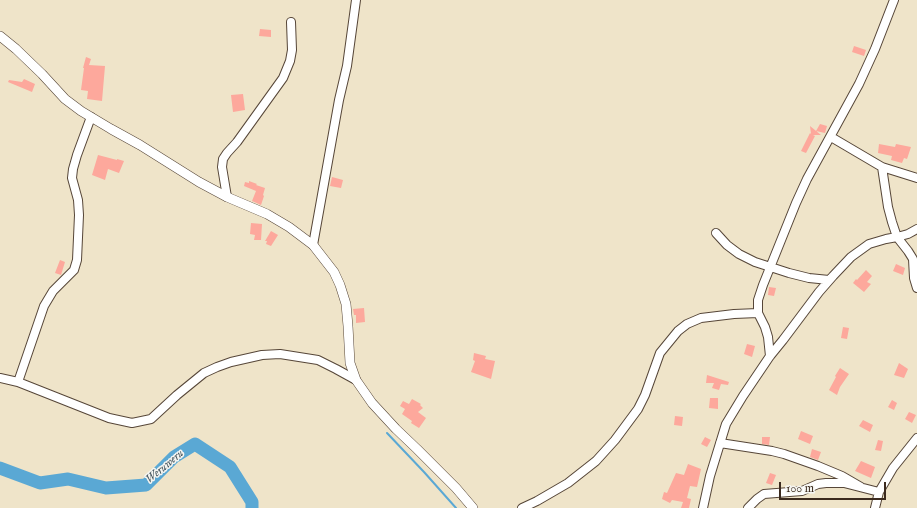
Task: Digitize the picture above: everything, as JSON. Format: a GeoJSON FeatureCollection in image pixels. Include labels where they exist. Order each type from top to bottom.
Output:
{"type":"FeatureCollection","features":[{"type":"Feature","properties":{"kind":"street"},"geometry":{"type":"LineString","coordinates":[[313,245],[346,66],[356,0]]}},
{"type":"Feature","properties":{"kind":"street"},"geometry":{"type":"LineString","coordinates":[[770,356],[768,337],[758,313],[758,300],[770,267],[807,179],[859,84],[875,49],[894,0]]}},
{"type":"Feature","properties":{"kind":"street"},"geometry":{"type":"LineString","coordinates":[[227,197],[222,167],[223,159],[284,78],[292,50],[291,22]]}},
{"type":"Feature","properties":{"kind":"street"},"geometry":{"type":"LineString","coordinates":[[0,36],[32,64],[65,99],[81,111],[140,145],[199,182],[227,197],[267,214],[289,227],[313,245],[334,272],[340,285],[346,304],[350,363],[356,380],[372,403],[396,429],[456,488],[473,508]]}},
{"type":"Feature","properties":{"kind":"street"},"geometry":{"type":"LineString","coordinates":[[18,382],[44,306],[53,291],[74,270],[77,260],[79,215],[78,200],[72,178],[77,154],[91,117]]}},
{"type":"Feature","properties":{"kind":"street"},"geometry":{"type":"LineString","coordinates":[[831,136],[882,167],[917,178]]}},
{"type":"Feature","properties":{"kind":"street"},"geometry":{"type":"LineString","coordinates":[[882,167],[888,207],[892,222],[897,237],[908,250],[913,259],[914,278],[917,288]]}},
{"type":"Feature","properties":{"kind":"street"},"geometry":{"type":"LineString","coordinates":[[702,508],[726,424],[751,383],[770,356],[829,280],[851,258],[870,244],[908,234],[917,229]]}},
{"type":"Feature","properties":{"kind":"street"},"geometry":{"type":"LineString","coordinates":[[716,233],[727,245],[739,254],[755,262],[809,278],[829,280]]}},
{"type":"Feature","properties":{"kind":"street"},"geometry":{"type":"LineString","coordinates":[[522,508],[573,480],[596,462],[615,440],[638,409],[645,395],[660,353],[678,331],[687,324],[701,318],[758,313]]}},
{"type":"Feature","properties":{"kind":"street"},"geometry":{"type":"LineString","coordinates":[[0,378],[18,382],[109,418],[132,423],[151,419],[177,394],[204,373],[231,362],[262,355],[280,354],[318,360],[356,380]]}},
{"type":"Feature","properties":{"kind":"street"},"geometry":{"type":"LineString","coordinates":[[875,508],[879,492],[892,468],[917,438]]}},
{"type":"Feature","properties":{"kind":"street"},"geometry":{"type":"LineString","coordinates":[[720,443],[772,450],[818,466],[842,476],[862,487]]}},
{"type":"Feature","properties":{"kind":"street"},"geometry":{"type":"LineString","coordinates":[[748,508],[764,494],[802,491],[818,484],[826,483],[844,483],[879,492]]}},
{"type":"Feature","properties":{"kind":"building"},"geometry":{"type":"Polygon","coordinates":[[[260,29],[271,30],[271,37],[259,36],[260,29]]]}},
{"type":"Feature","properties":{"kind":"building"},"geometry":{"type":"Polygon","coordinates":[[[854,46],[866,50],[864,56],[852,52],[854,46]]]}},
{"type":"Feature","properties":{"kind":"building"},"geometry":{"type":"Polygon","coordinates":[[[86,57],[91,59],[89,65],[105,66],[102,101],[87,99],[88,91],[81,90],[83,68],[86,57]]]}},
{"type":"Feature","properties":{"kind":"building"},"geometry":{"type":"Polygon","coordinates":[[[24,79],[35,84],[32,92],[8,82],[9,80],[22,82],[24,79]]]}},
{"type":"Feature","properties":{"kind":"building"},"geometry":{"type":"Polygon","coordinates":[[[243,94],[245,110],[233,112],[231,95],[243,94]]]}},
{"type":"Feature","properties":{"kind":"building"},"geometry":{"type":"Polygon","coordinates":[[[820,124],[827,126],[825,133],[816,131],[820,124]]]}},
{"type":"Feature","properties":{"kind":"building"},"geometry":{"type":"Polygon","coordinates":[[[810,126],[821,135],[813,135],[815,136],[806,153],[801,151],[810,133],[811,134],[810,126]]]}},
{"type":"Feature","properties":{"kind":"building"},"geometry":{"type":"Polygon","coordinates":[[[879,144],[895,147],[896,144],[911,147],[907,159],[904,158],[902,163],[891,160],[892,156],[878,153],[879,144]]]}},
{"type":"Feature","properties":{"kind":"building"},"geometry":{"type":"Polygon","coordinates":[[[98,155],[124,161],[119,173],[108,169],[105,180],[92,175],[98,155]]]}},
{"type":"Feature","properties":{"kind":"building"},"geometry":{"type":"Polygon","coordinates":[[[332,177],[343,180],[341,188],[330,186],[332,177]]]}},
{"type":"Feature","properties":{"kind":"building"},"geometry":{"type":"Polygon","coordinates":[[[249,181],[265,188],[261,205],[252,201],[256,191],[244,186],[245,182],[249,183],[249,181]]]}},
{"type":"Feature","properties":{"kind":"building"},"geometry":{"type":"Polygon","coordinates":[[[251,223],[262,224],[261,240],[254,240],[255,235],[250,234],[251,223]]]}},
{"type":"Feature","properties":{"kind":"building"},"geometry":{"type":"Polygon","coordinates":[[[271,231],[278,235],[271,246],[266,244],[267,241],[265,241],[271,231]]]}},
{"type":"Feature","properties":{"kind":"building"},"geometry":{"type":"Polygon","coordinates":[[[60,260],[65,262],[61,275],[55,273],[60,260]]]}},
{"type":"Feature","properties":{"kind":"building"},"geometry":{"type":"Polygon","coordinates":[[[896,264],[905,268],[903,275],[893,271],[896,264]]]}},
{"type":"Feature","properties":{"kind":"building"},"geometry":{"type":"Polygon","coordinates":[[[866,270],[872,276],[867,282],[871,284],[864,292],[853,283],[866,270]]]}},
{"type":"Feature","properties":{"kind":"building"},"geometry":{"type":"Polygon","coordinates":[[[769,287],[776,288],[774,296],[768,295],[769,287]]]}},
{"type":"Feature","properties":{"kind":"building"},"geometry":{"type":"Polygon","coordinates":[[[364,308],[365,322],[356,323],[356,315],[354,315],[353,309],[364,308]]]}},
{"type":"Feature","properties":{"kind":"building"},"geometry":{"type":"Polygon","coordinates":[[[843,327],[849,328],[847,339],[841,338],[843,327]]]}},
{"type":"Feature","properties":{"kind":"building"},"geometry":{"type":"Polygon","coordinates":[[[747,344],[755,346],[752,357],[744,354],[747,344]]]}},
{"type":"Feature","properties":{"kind":"building"},"geometry":{"type":"Polygon","coordinates":[[[474,353],[486,356],[485,359],[495,361],[491,379],[471,372],[475,361],[473,360],[474,353]]]}},
{"type":"Feature","properties":{"kind":"building"},"geometry":{"type":"Polygon","coordinates":[[[899,363],[908,369],[904,378],[894,375],[899,363]]]}},
{"type":"Feature","properties":{"kind":"building"},"geometry":{"type":"Polygon","coordinates":[[[840,368],[849,374],[840,387],[837,395],[829,390],[840,368]]]}},
{"type":"Feature","properties":{"kind":"building"},"geometry":{"type":"Polygon","coordinates":[[[707,375],[729,382],[728,385],[721,384],[719,390],[712,388],[714,383],[706,383],[707,375]]]}},
{"type":"Feature","properties":{"kind":"building"},"geometry":{"type":"Polygon","coordinates":[[[710,398],[718,398],[718,409],[709,408],[710,398]]]}},
{"type":"Feature","properties":{"kind":"building"},"geometry":{"type":"Polygon","coordinates":[[[412,399],[421,404],[420,405],[423,408],[418,412],[426,418],[419,428],[411,423],[412,421],[402,414],[405,409],[400,406],[403,401],[409,404],[412,399]]]}},
{"type":"Feature","properties":{"kind":"building"},"geometry":{"type":"Polygon","coordinates":[[[892,400],[897,403],[894,410],[888,407],[892,400]]]}},
{"type":"Feature","properties":{"kind":"building"},"geometry":{"type":"Polygon","coordinates":[[[909,412],[916,415],[912,423],[905,419],[909,412]]]}},
{"type":"Feature","properties":{"kind":"building"},"geometry":{"type":"Polygon","coordinates":[[[675,416],[683,417],[682,426],[674,425],[675,416]]]}},
{"type":"Feature","properties":{"kind":"building"},"geometry":{"type":"Polygon","coordinates":[[[863,420],[873,425],[870,432],[859,426],[863,420]]]}},
{"type":"Feature","properties":{"kind":"building"},"geometry":{"type":"Polygon","coordinates":[[[801,431],[813,436],[810,444],[798,439],[801,431]]]}},
{"type":"Feature","properties":{"kind":"building"},"geometry":{"type":"Polygon","coordinates":[[[705,437],[711,440],[707,447],[701,444],[705,437]]]}},
{"type":"Feature","properties":{"kind":"building"},"geometry":{"type":"Polygon","coordinates":[[[762,437],[770,437],[769,445],[762,444],[762,437]]]}},
{"type":"Feature","properties":{"kind":"building"},"geometry":{"type":"Polygon","coordinates":[[[878,440],[883,441],[881,451],[875,450],[878,440]]]}},
{"type":"Feature","properties":{"kind":"building"},"geometry":{"type":"Polygon","coordinates":[[[812,449],[821,452],[818,460],[810,457],[812,449]]]}},
{"type":"Feature","properties":{"kind":"building"},"geometry":{"type":"Polygon","coordinates":[[[861,461],[875,467],[871,478],[855,471],[861,461]]]}},
{"type":"Feature","properties":{"kind":"building"},"geometry":{"type":"Polygon","coordinates":[[[688,464],[701,469],[697,487],[690,486],[687,498],[691,499],[689,508],[681,508],[683,502],[672,500],[670,503],[662,499],[664,492],[667,493],[676,473],[684,475],[688,464]]]}},
{"type":"Feature","properties":{"kind":"building"},"geometry":{"type":"Polygon","coordinates":[[[770,473],[776,475],[772,485],[766,483],[770,473]]]}},
{"type":"Feature","properties":{"kind":"waterway"},"geometry":{"type":"LineString","coordinates":[[387,433],[456,508]]}},
{"type":"Feature","properties":{"kind":"waterway","name":"Weruweru"},"geometry":{"type":"LineString","coordinates":[[0,468],[40,483],[68,479],[106,488],[146,485],[174,457],[195,444],[230,467],[252,502],[252,508]]}}]}
